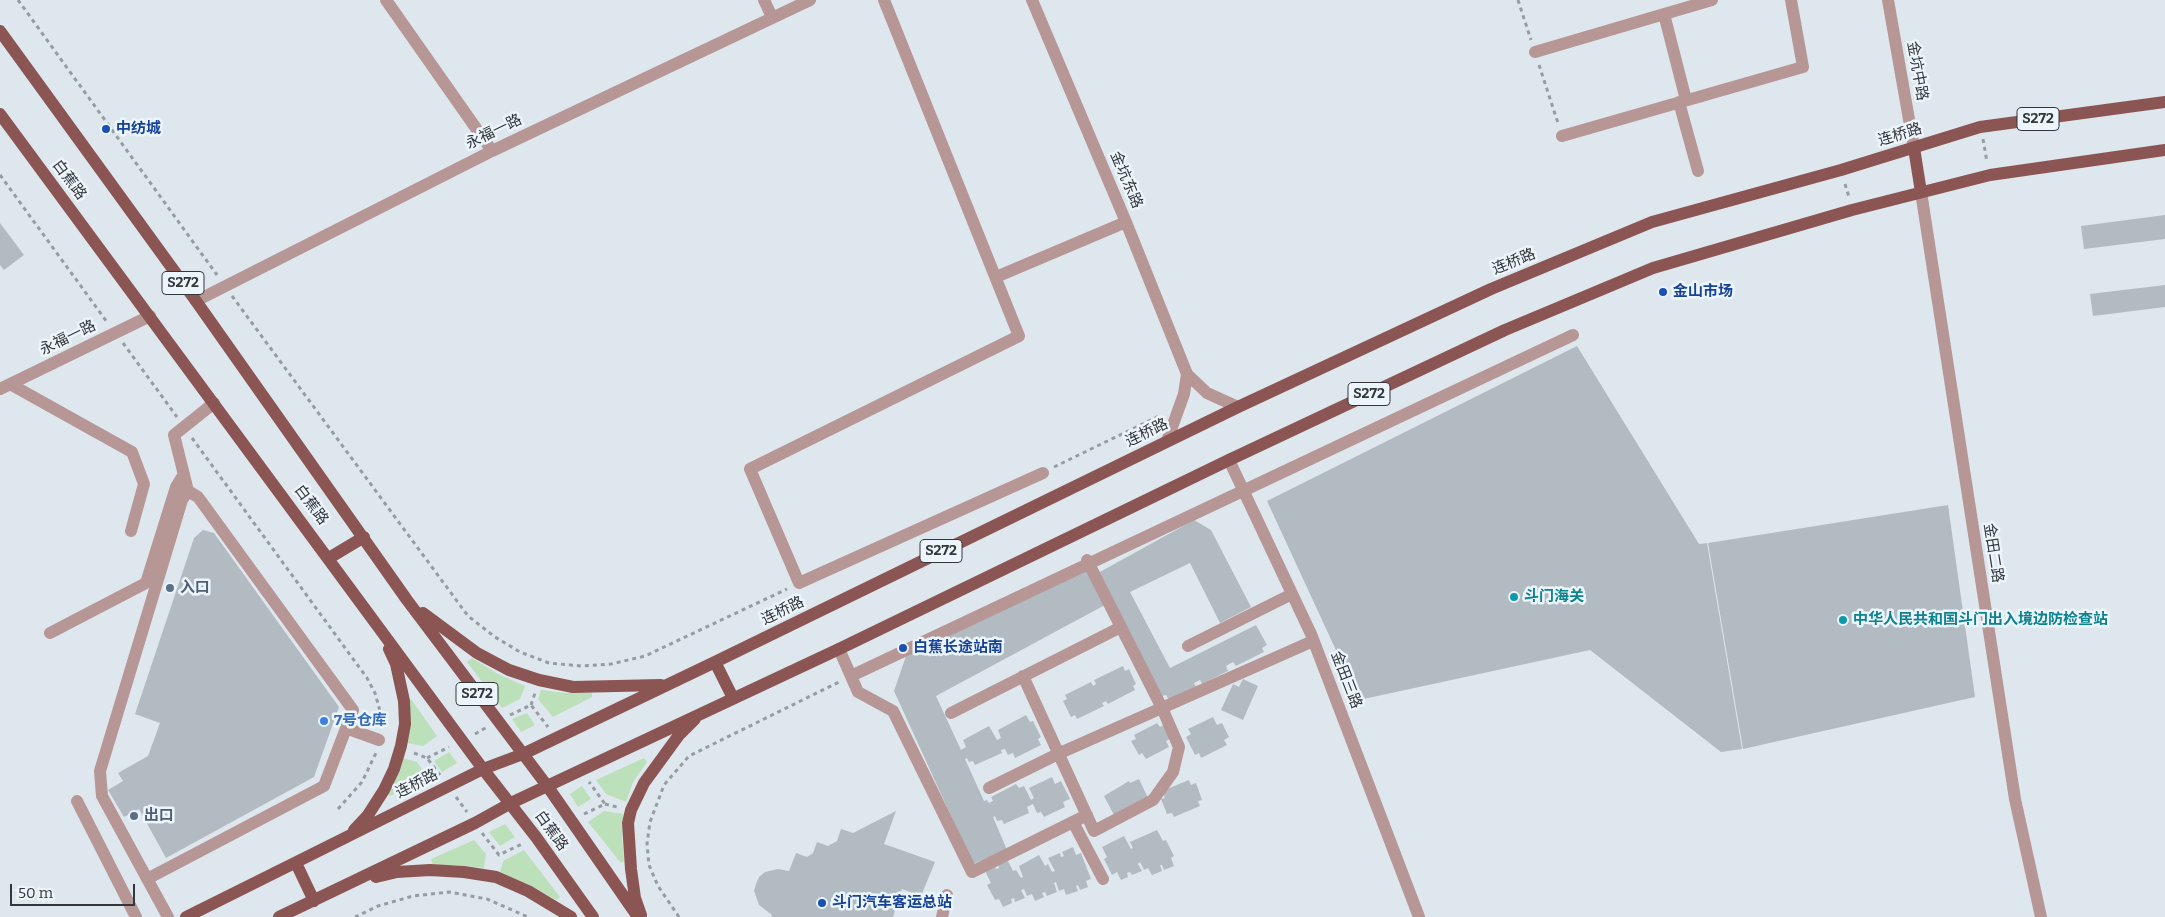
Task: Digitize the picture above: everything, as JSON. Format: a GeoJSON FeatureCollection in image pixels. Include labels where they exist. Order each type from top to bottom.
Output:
{"type":"FeatureCollection","features":[{"type":"Feature","properties":{"kind":"main road","name":"白蕉路"},"geometry":{"type":"LineString","coordinates":[[0,31],[196,301],[407,600]]}},
{"type":"Feature","properties":{"kind":"main road","name":"连桥路"},"geometry":{"type":"LineString","coordinates":[[186,917],[448,786],[484,769],[523,754],[715,662],[1238,407],[1491,289],[1652,222],[1841,170],[1980,127],[2165,102]]}},
{"type":"Feature","properties":{"kind":"main road","name":"白蕉路"},"geometry":{"type":"LineString","coordinates":[[0,114],[462,740],[511,803],[593,917]]}},
{"type":"Feature","properties":{"kind":"main road"},"geometry":{"type":"LineString","coordinates":[[1914,148],[1921,192]]}},
{"type":"Feature","properties":{"kind":"main road","name":"S272"},"geometry":{"type":"LineString","coordinates":[[511,803],[839,649],[1229,460],[1505,330],[1653,268],[1852,210],[1990,175],[2165,150]]}},
{"type":"Feature","properties":{"kind":"main road"},"geometry":{"type":"LineString","coordinates":[[329,558],[364,537]]}},
{"type":"Feature","properties":{"kind":"main road"},"geometry":{"type":"LineString","coordinates":[[407,600],[477,653],[509,670],[539,680],[573,687],[666,685]]}},
{"type":"Feature","properties":{"kind":"main road","name":"S272"},"geometry":{"type":"LineString","coordinates":[[407,600],[548,787]]}},
{"type":"Feature","properties":{"kind":"main road"},"geometry":{"type":"LineString","coordinates":[[347,838],[368,815],[384,790],[394,769],[404,724],[404,701],[396,664],[380,627]]}},
{"type":"Feature","properties":{"kind":"main road"},"geometry":{"type":"LineString","coordinates":[[715,662],[732,698]]}},
{"type":"Feature","properties":{"kind":"main road"},"geometry":{"type":"LineString","coordinates":[[642,917],[635,898],[628,823],[637,796],[661,758],[700,714]]}},
{"type":"Feature","properties":{"kind":"main road"},"geometry":{"type":"LineString","coordinates":[[548,787],[638,917]]}},
{"type":"Feature","properties":{"kind":"main road"},"geometry":{"type":"LineString","coordinates":[[281,917],[475,823],[511,803]]}},
{"type":"Feature","properties":{"kind":"main road"},"geometry":{"type":"LineString","coordinates":[[296,863],[314,901]]}},
{"type":"Feature","properties":{"kind":"main road"},"geometry":{"type":"LineString","coordinates":[[356,880],[397,872],[430,870],[493,876],[528,890],[571,917]]}},
{"type":"Feature","properties":{"kind":"street"},"geometry":{"type":"LineString","coordinates":[[386,0],[492,151]]}},
{"type":"Feature","properties":{"kind":"street"},"geometry":{"type":"LineString","coordinates":[[764,0],[772,18]]}},
{"type":"Feature","properties":{"kind":"street","name":"永福一路"},"geometry":{"type":"LineString","coordinates":[[196,301],[492,151],[810,0]]}},
{"type":"Feature","properties":{"kind":"street"},"geometry":{"type":"LineString","coordinates":[[884,0],[1019,336],[750,469],[800,583],[1043,473]]}},
{"type":"Feature","properties":{"kind":"street","name":"金坑东路"},"geometry":{"type":"LineString","coordinates":[[1032,0],[1126,222],[1187,374],[1207,393],[1238,407]]}},
{"type":"Feature","properties":{"kind":"street"},"geometry":{"type":"LineString","coordinates":[[1535,52],[1712,0]]}},
{"type":"Feature","properties":{"kind":"street"},"geometry":{"type":"LineString","coordinates":[[1562,136],[1802,67],[1790,0]]}},
{"type":"Feature","properties":{"kind":"street","name":"金坑中路"},"geometry":{"type":"LineString","coordinates":[[1888,0],[1914,148]]}},
{"type":"Feature","properties":{"kind":"street"},"geometry":{"type":"LineString","coordinates":[[1664,14],[1698,171]]}},
{"type":"Feature","properties":{"kind":"street","name":"金田二路"},"geometry":{"type":"LineString","coordinates":[[1921,192],[2015,799],[2042,917]]}},
{"type":"Feature","properties":{"kind":"street"},"geometry":{"type":"LineString","coordinates":[[996,277],[1126,222]]}},
{"type":"Feature","properties":{"kind":"street","name":"永福一路"},"geometry":{"type":"LineString","coordinates":[[5,387],[150,316]]}},
{"type":"Feature","properties":{"kind":"street"},"geometry":{"type":"LineString","coordinates":[[851,676],[1573,335]]}},
{"type":"Feature","properties":{"kind":"street"},"geometry":{"type":"LineString","coordinates":[[1167,441],[1184,394],[1187,374]]}},
{"type":"Feature","properties":{"kind":"street"},"geometry":{"type":"LineString","coordinates":[[5,387],[132,452],[144,484],[131,531]]}},
{"type":"Feature","properties":{"kind":"street"},"geometry":{"type":"LineString","coordinates":[[147,879],[324,786],[353,710],[198,497],[188,491],[174,434],[214,403]]}},
{"type":"Feature","properties":{"kind":"street","name":"金田三路"},"geometry":{"type":"LineString","coordinates":[[1229,460],[1314,641],[1419,917]]}},
{"type":"Feature","properties":{"kind":"street"},"geometry":{"type":"LineString","coordinates":[[50,632],[146,583],[176,487],[184,474]]}},
{"type":"Feature","properties":{"kind":"street"},"geometry":{"type":"LineString","coordinates":[[168,917],[102,796],[100,771],[182,500],[188,491]]}},
{"type":"Feature","properties":{"kind":"street"},"geometry":{"type":"LineString","coordinates":[[1023,676],[1060,753],[1094,831],[1153,800],[1173,772],[1179,747],[1162,708],[1087,560]]}},
{"type":"Feature","properties":{"kind":"street"},"geometry":{"type":"LineString","coordinates":[[1188,646],[1292,594]]}},
{"type":"Feature","properties":{"kind":"street"},"geometry":{"type":"LineString","coordinates":[[951,713],[1121,627]]}},
{"type":"Feature","properties":{"kind":"street"},"geometry":{"type":"LineString","coordinates":[[989,788],[1060,753],[1314,641]]}},
{"type":"Feature","properties":{"kind":"street"},"geometry":{"type":"LineString","coordinates":[[839,649],[858,692],[893,711],[972,872],[1087,815]]}},
{"type":"Feature","properties":{"kind":"street"},"geometry":{"type":"LineString","coordinates":[[346,728],[379,740]]}},
{"type":"Feature","properties":{"kind":"street"},"geometry":{"type":"LineString","coordinates":[[77,801],[136,917]]}},
{"type":"Feature","properties":{"kind":"street"},"geometry":{"type":"LineString","coordinates":[[1073,822],[1103,879]]}},
{"type":"Feature","properties":{"kind":"street"},"geometry":{"type":"LineString","coordinates":[[942,917],[948,895]]}},
{"type":"Feature","properties":{"kind":"path"},"geometry":{"type":"LineString","coordinates":[[1518,0],[1562,136]]}},
{"type":"Feature","properties":{"kind":"path"},"geometry":{"type":"LineString","coordinates":[[1980,127],[1990,175]]}},
{"type":"Feature","properties":{"kind":"path"},"geometry":{"type":"LineString","coordinates":[[1841,170],[1852,210]]}},
{"type":"Feature","properties":{"kind":"path"},"geometry":{"type":"LineString","coordinates":[[0,175],[368,678],[380,711],[379,740],[362,782],[338,809]]}},
{"type":"Feature","properties":{"kind":"path"},"geometry":{"type":"LineString","coordinates":[[1043,473],[1179,406]]}},
{"type":"Feature","properties":{"kind":"path"},"geometry":{"type":"LineString","coordinates":[[450,593],[468,616],[495,637],[520,652],[549,663],[581,666],[611,664],[645,656],[800,583]]}},
{"type":"Feature","properties":{"kind":"path"},"geometry":{"type":"LineString","coordinates":[[679,917],[658,886],[649,865],[650,822],[664,785],[688,756],[851,676]]}},
{"type":"Feature","properties":{"kind":"path"},"geometry":{"type":"LineString","coordinates":[[536,837],[499,855],[427,758],[531,704],[556,738]]}},
{"type":"Feature","properties":{"kind":"path"},"geometry":{"type":"LineString","coordinates":[[571,820],[605,804],[581,771]]}},
{"type":"Feature","properties":{"kind":"path"},"geometry":{"type":"LineString","coordinates":[[355,917],[378,906],[413,896],[449,892],[487,899],[528,917]]}},
{"type":"Feature","properties":{"kind":"green space"},"geometry":{"type":"Polygon","coordinates":[[[472,658],[498,674],[525,686],[520,699],[502,708],[467,662],[472,658]]]}},
{"type":"Feature","properties":{"kind":"green space"},"geometry":{"type":"Polygon","coordinates":[[[541,690],[566,693],[592,693],[592,697],[553,717],[538,699],[541,690]]]}},
{"type":"Feature","properties":{"kind":"green space"},"geometry":{"type":"Polygon","coordinates":[[[411,699],[437,736],[423,746],[407,743],[407,702],[411,699]]]}},
{"type":"Feature","properties":{"kind":"green space"},"geometry":{"type":"Polygon","coordinates":[[[527,713],[535,725],[521,732],[512,719],[527,713]]]}},
{"type":"Feature","properties":{"kind":"green space"},"geometry":{"type":"Polygon","coordinates":[[[449,752],[457,763],[442,772],[434,761],[449,752]]]}},
{"type":"Feature","properties":{"kind":"green space"},"geometry":{"type":"Polygon","coordinates":[[[403,758],[417,762],[427,777],[390,796],[386,792],[403,758]]]}},
{"type":"Feature","properties":{"kind":"green space"},"geometry":{"type":"Polygon","coordinates":[[[644,758],[647,762],[633,782],[626,802],[606,794],[596,780],[644,758]]]}},
{"type":"Feature","properties":{"kind":"green space"},"geometry":{"type":"Polygon","coordinates":[[[582,786],[591,799],[578,807],[570,794],[582,786]]]}},
{"type":"Feature","properties":{"kind":"green space"},"geometry":{"type":"Polygon","coordinates":[[[604,811],[623,814],[624,861],[621,863],[588,822],[604,811]]]}},
{"type":"Feature","properties":{"kind":"green space"},"geometry":{"type":"Polygon","coordinates":[[[505,824],[515,837],[500,846],[489,832],[505,824]]]}},
{"type":"Feature","properties":{"kind":"green space"},"geometry":{"type":"Polygon","coordinates":[[[474,840],[486,854],[484,868],[433,865],[431,859],[474,840]]]}},
{"type":"Feature","properties":{"kind":"green space"},"geometry":{"type":"Polygon","coordinates":[[[524,850],[560,897],[556,900],[528,884],[500,873],[503,861],[524,850]]]}},
{"type":"Feature","properties":{"kind":"building"},"geometry":{"type":"Polygon","coordinates":[[[2165,215],[2165,239],[2084,249],[2081,226],[2165,215]]]}},
{"type":"Feature","properties":{"kind":"building"},"geometry":{"type":"Polygon","coordinates":[[[0,223],[24,255],[4,270],[0,265],[0,223]]]}},
{"type":"Feature","properties":{"kind":"building"},"geometry":{"type":"Polygon","coordinates":[[[2165,285],[2165,307],[2093,316],[2090,294],[2165,285]]]}},
{"type":"Feature","properties":{"kind":"building","name":"斗门海关"},"geometry":{"type":"Polygon","coordinates":[[[1577,346],[1699,544],[1707,543],[1742,749],[1721,752],[1590,650],[1359,700],[1267,501],[1577,346]]]}},
{"type":"Feature","properties":{"kind":"building","name":"中华人民共和国斗门出入境边防检查站"},"geometry":{"type":"Polygon","coordinates":[[[1948,505],[1975,697],[1743,749],[1708,543],[1948,505]]]}},
{"type":"Feature","properties":{"kind":"building"},"geometry":{"type":"Polygon","coordinates":[[[1194,520],[1211,530],[1251,607],[1220,623],[1190,563],[1130,592],[1170,668],[1256,625],[1267,645],[1262,648],[1264,652],[1236,666],[1233,662],[1226,666],[1228,671],[1202,684],[1200,680],[1194,683],[1196,687],[1169,700],[1166,695],[1162,696],[1098,573],[1194,520]]]}},
{"type":"Feature","properties":{"kind":"building"},"geometry":{"type":"Polygon","coordinates":[[[203,530],[214,533],[339,707],[314,777],[166,858],[139,809],[124,817],[108,790],[123,781],[118,773],[148,756],[160,723],[135,714],[194,538],[203,530]]]}},
{"type":"Feature","properties":{"kind":"building"},"geometry":{"type":"Polygon","coordinates":[[[1087,570],[1105,605],[936,696],[961,750],[966,747],[963,740],[989,726],[997,740],[1001,738],[998,730],[1026,715],[1030,722],[1033,721],[1041,737],[1038,739],[1041,745],[1015,758],[1013,753],[1008,755],[1005,749],[1001,750],[1002,753],[975,765],[973,761],[969,762],[967,758],[965,759],[984,801],[987,800],[989,803],[993,801],[991,797],[1016,784],[1019,788],[1024,786],[1031,800],[1034,798],[1029,788],[1052,777],[1055,784],[1061,781],[1070,799],[1063,802],[1065,807],[1044,817],[1041,812],[1037,813],[1033,804],[1027,807],[1029,813],[1004,824],[1002,820],[997,821],[995,816],[993,817],[1007,850],[973,864],[894,691],[906,656],[1087,570]]]}},
{"type":"Feature","properties":{"kind":"building"},"geometry":{"type":"Polygon","coordinates":[[[1123,666],[1125,671],[1129,669],[1136,684],[1133,686],[1135,690],[1108,704],[1106,701],[1102,703],[1104,706],[1077,719],[1075,715],[1071,717],[1063,701],[1067,699],[1065,695],[1091,682],[1093,686],[1096,684],[1094,680],[1123,666]]]}},
{"type":"Feature","properties":{"kind":"building"},"geometry":{"type":"Polygon","coordinates":[[[1243,679],[1258,686],[1243,720],[1221,710],[1233,684],[1239,687],[1243,679]]]}},
{"type":"Feature","properties":{"kind":"building"},"geometry":{"type":"Polygon","coordinates":[[[1213,717],[1217,725],[1222,723],[1229,737],[1224,740],[1227,745],[1201,758],[1199,753],[1195,755],[1186,737],[1191,734],[1188,729],[1213,717]]]}},
{"type":"Feature","properties":{"kind":"building"},"geometry":{"type":"Polygon","coordinates":[[[1157,723],[1160,727],[1165,724],[1172,738],[1166,741],[1169,747],[1146,759],[1142,753],[1139,755],[1131,741],[1136,739],[1134,735],[1157,723]]]}},
{"type":"Feature","properties":{"kind":"building"},"geometry":{"type":"Polygon","coordinates":[[[1139,779],[1148,798],[1114,815],[1104,796],[1129,781],[1130,783],[1139,779]]]}},
{"type":"Feature","properties":{"kind":"building"},"geometry":{"type":"Polygon","coordinates":[[[1189,780],[1191,785],[1196,783],[1202,800],[1198,801],[1200,806],[1174,817],[1172,813],[1167,814],[1161,799],[1165,798],[1162,791],[1189,780]]]}},
{"type":"Feature","properties":{"kind":"building"},"geometry":{"type":"Polygon","coordinates":[[[896,811],[884,844],[935,862],[921,896],[902,889],[893,917],[771,917],[772,915],[759,905],[754,891],[759,877],[765,872],[778,869],[789,871],[796,853],[807,857],[813,853],[817,842],[828,846],[837,841],[841,829],[853,833],[896,811]]]}},
{"type":"Feature","properties":{"kind":"building"},"geometry":{"type":"Polygon","coordinates":[[[1157,830],[1163,841],[1166,840],[1174,856],[1171,858],[1174,866],[1164,870],[1162,865],[1160,865],[1162,871],[1152,875],[1148,868],[1144,870],[1140,862],[1138,864],[1142,871],[1132,875],[1130,872],[1127,873],[1128,877],[1121,880],[1117,872],[1112,875],[1104,859],[1107,857],[1102,847],[1124,836],[1131,849],[1133,848],[1130,842],[1157,830]]]}},
{"type":"Feature","properties":{"kind":"building"},"geometry":{"type":"Polygon","coordinates":[[[1073,847],[1076,855],[1081,853],[1091,879],[1086,881],[1088,887],[1080,890],[1078,885],[1076,886],[1078,891],[1066,895],[1064,889],[1059,891],[1056,882],[1054,883],[1057,892],[1047,896],[1045,892],[1042,893],[1044,897],[1035,901],[1032,894],[1027,896],[1024,889],[1021,890],[1025,898],[1015,902],[1014,898],[1011,899],[1012,903],[1003,907],[999,899],[995,900],[987,885],[991,883],[985,871],[995,866],[996,869],[999,868],[998,865],[1008,861],[1013,871],[1016,870],[1021,878],[1023,877],[1019,866],[1039,855],[1045,866],[1048,864],[1052,872],[1055,871],[1048,858],[1060,853],[1061,857],[1064,856],[1062,852],[1073,847]]]}},
{"type":"Feature","properties":{"kind":"place","name":"中纺城"},"geometry":{"type":"Point","coordinates":[106,129]}},
{"type":"Feature","properties":{"kind":"place","name":"金山市场"},"geometry":{"type":"Point","coordinates":[1663,292]}},
{"type":"Feature","properties":{"kind":"place","name":"入口"},"geometry":{"type":"Point","coordinates":[170,588]}},
{"type":"Feature","properties":{"kind":"place","name":"斗门海关"},"geometry":{"type":"Point","coordinates":[1514,597]}},
{"type":"Feature","properties":{"kind":"place","name":"中华人民共和国斗门出入境边防检查站"},"geometry":{"type":"Point","coordinates":[1843,620]}},
{"type":"Feature","properties":{"kind":"place","name":"白蕉长途站南"},"geometry":{"type":"Point","coordinates":[903,648]}},
{"type":"Feature","properties":{"kind":"place","name":"7号仓库"},"geometry":{"type":"Point","coordinates":[324,721]}},
{"type":"Feature","properties":{"kind":"place","name":"出口"},"geometry":{"type":"Point","coordinates":[134,816]}},
{"type":"Feature","properties":{"kind":"place","name":"斗门汽车客运总站"},"geometry":{"type":"Point","coordinates":[822,903]}}]}
